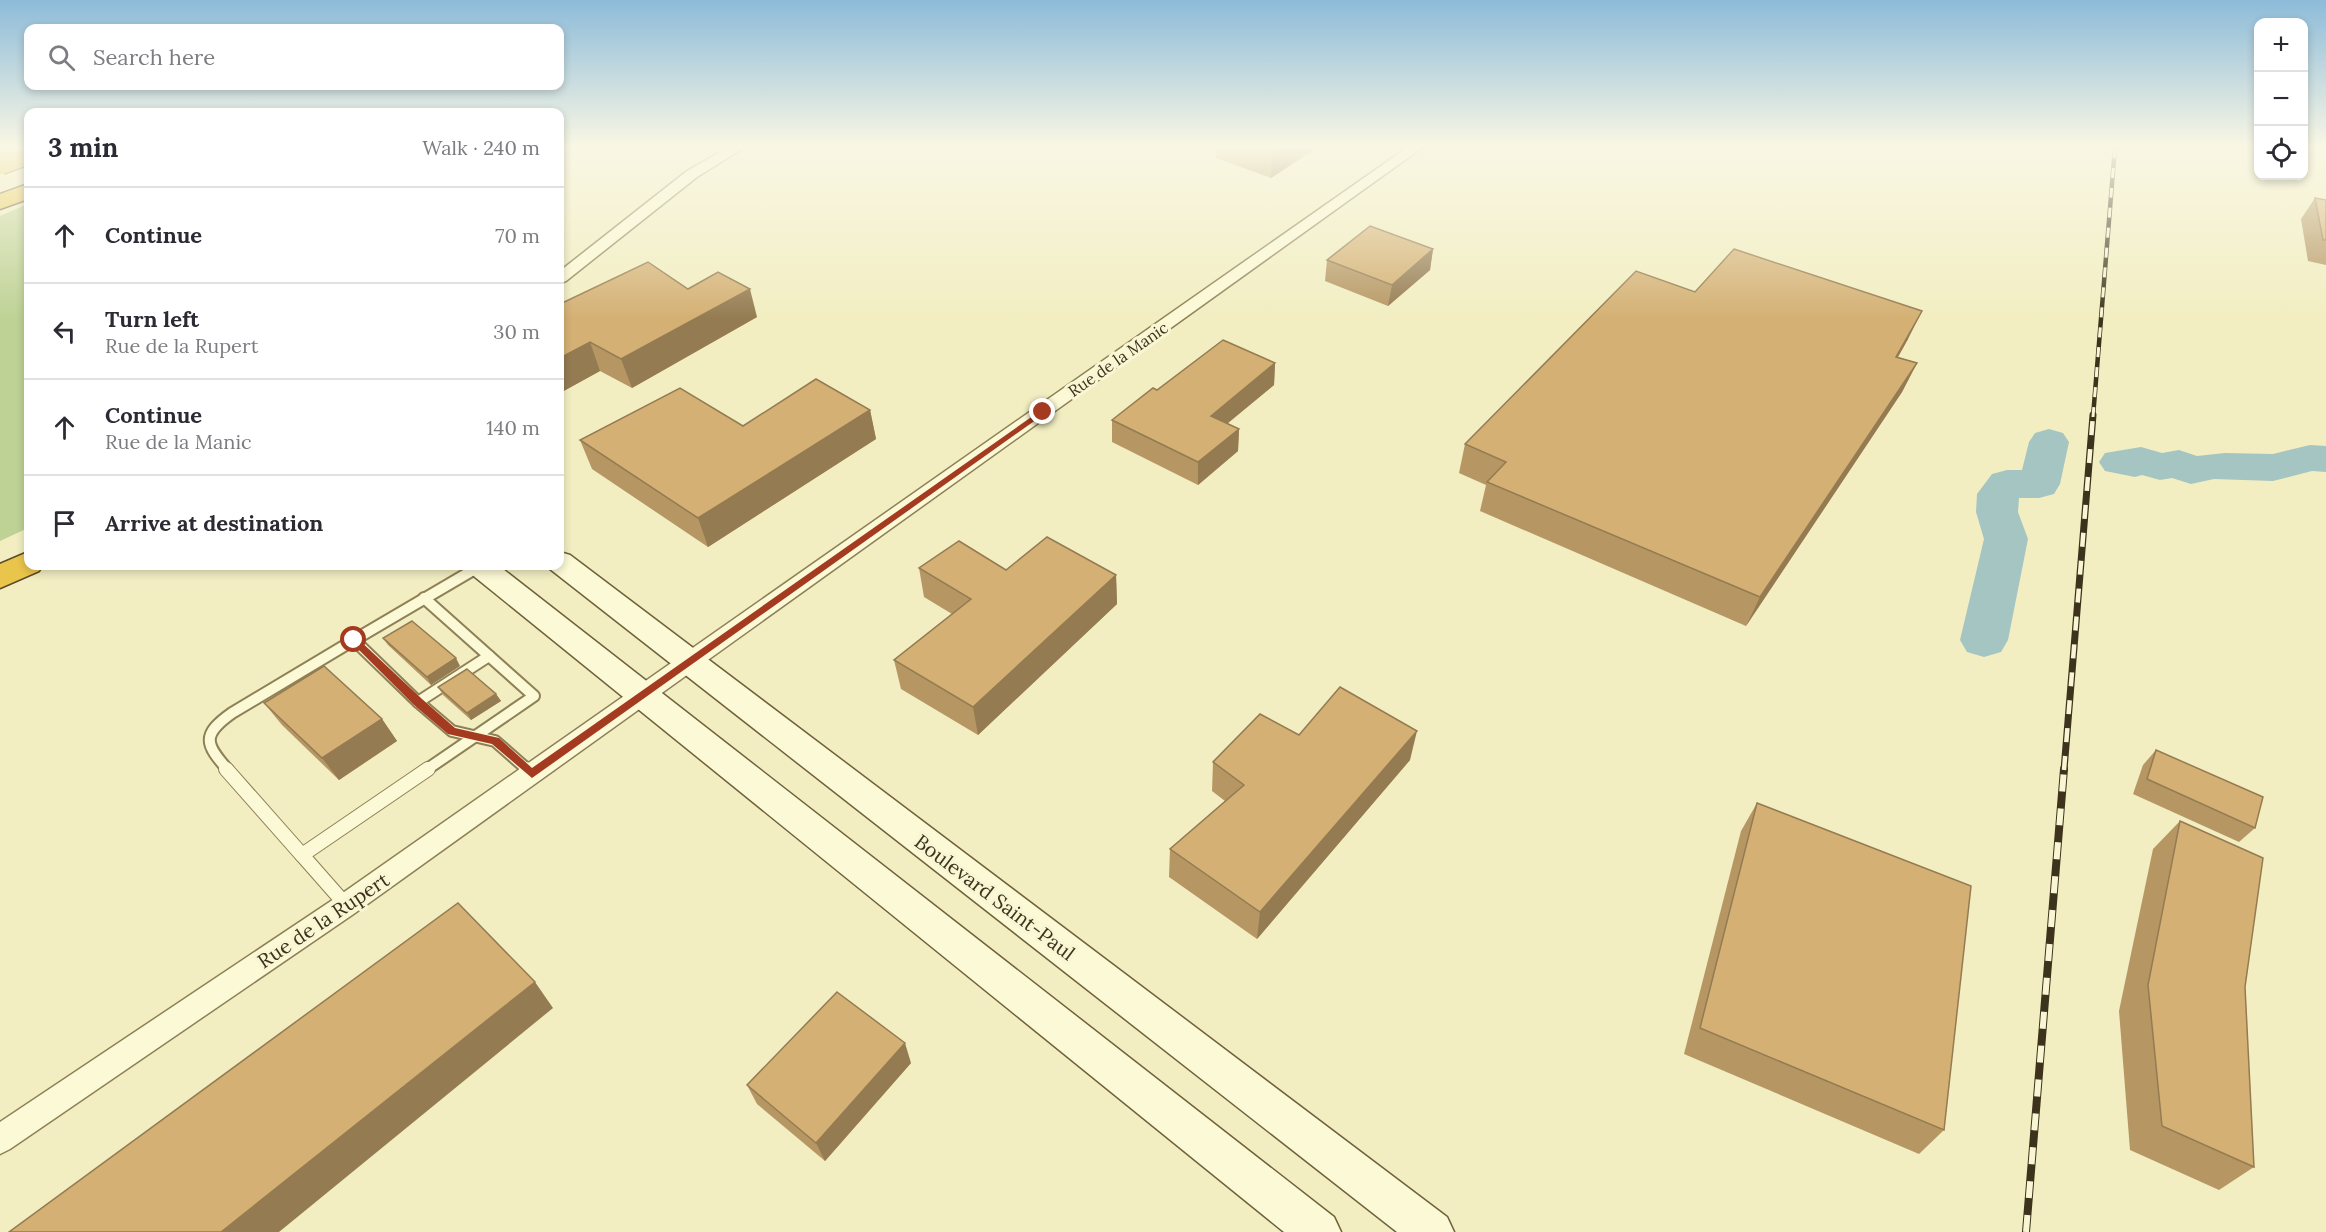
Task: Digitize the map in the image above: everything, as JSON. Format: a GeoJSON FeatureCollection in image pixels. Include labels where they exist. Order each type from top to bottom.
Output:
{"type":"FeatureCollection","features":[{"type":"Feature","properties":{"kind":"highway"},"geometry":{"type":"LineString","coordinates":[[0,558],[24,545]]}},
{"type":"Feature","properties":{"kind":"highway"},"geometry":{"type":"LineString","coordinates":[[0,577],[24,564]]}},
{"type":"Feature","properties":{"kind":"main road","name":"Boulevard Saint-Paul"},"geometry":{"type":"LineString","coordinates":[[564,565],[1432,1232]]}},
{"type":"Feature","properties":{"kind":"main road"},"geometry":{"type":"LineString","coordinates":[[485,570],[1319,1232]]}},
{"type":"Feature","properties":{"kind":"street"},"geometry":{"type":"LineString","coordinates":[[564,275],[653,204]]}},
{"type":"Feature","properties":{"kind":"street","name":"Rue de la Manic"},"geometry":{"type":"LineString","coordinates":[[643,696],[1335,204]]}},
{"type":"Feature","properties":{"kind":"street","name":"Rue de la Rupert"},"geometry":{"type":"LineString","coordinates":[[0,1140],[346,905],[643,696]]}},
{"type":"Feature","properties":{"kind":"lane"},"geometry":{"type":"LineString","coordinates":[[346,905],[211,751],[210,736],[217,724],[232,713],[473,570]]}},
{"type":"Feature","properties":{"kind":"lane"},"geometry":{"type":"LineString","coordinates":[[302,855],[534,696],[424,598]]}},
{"type":"Feature","properties":{"kind":"lane"},"geometry":{"type":"LineString","coordinates":[[354,640],[418,702],[452,731],[495,741],[532,774]]}},
{"type":"Feature","properties":{"kind":"lane"},"geometry":{"type":"LineString","coordinates":[[418,702],[489,656]]}},
{"type":"Feature","properties":{"kind":"green space"},"geometry":{"type":"Polygon","coordinates":[[[24,206],[24,530],[0,541],[0,216],[24,206]]]}},
{"type":"Feature","properties":{"kind":"building"},"geometry":{"type":"Polygon","coordinates":[[[2316,204],[2326,204],[2326,240],[2323,240],[2316,204]]]}},
{"type":"Feature","properties":{"kind":"building"},"geometry":{"type":"Polygon","coordinates":[[[1370,226],[1433,249],[1392,285],[1327,260],[1370,226]]]}},
{"type":"Feature","properties":{"kind":"building"},"geometry":{"type":"Polygon","coordinates":[[[1734,249],[1922,311],[1896,357],[1917,363],[1760,597],[1487,482],[1506,462],[1465,444],[1636,271],[1695,292],[1734,249]]]}},
{"type":"Feature","properties":{"kind":"building"},"geometry":{"type":"Polygon","coordinates":[[[648,262],[688,289],[718,272],[750,289],[621,359],[590,342],[564,356],[564,302],[648,262]]]}},
{"type":"Feature","properties":{"kind":"building"},"geometry":{"type":"Polygon","coordinates":[[[1223,340],[1275,363],[1211,416],[1239,429],[1198,462],[1112,420],[1153,388],[1157,390],[1223,340]]]}},
{"type":"Feature","properties":{"kind":"building"},"geometry":{"type":"Polygon","coordinates":[[[816,379],[870,410],[698,518],[580,440],[680,388],[743,426],[816,379]]]}},
{"type":"Feature","properties":{"kind":"building"},"geometry":{"type":"Polygon","coordinates":[[[1047,537],[1116,575],[973,707],[894,660],[971,599],[919,568],[959,541],[1006,570],[1047,537]]]}},
{"type":"Feature","properties":{"kind":"building"},"geometry":{"type":"Polygon","coordinates":[[[412,621],[456,658],[427,677],[383,638],[412,621]]]}},
{"type":"Feature","properties":{"kind":"building"},"geometry":{"type":"Polygon","coordinates":[[[324,666],[382,719],[322,758],[264,703],[324,666]]]}},
{"type":"Feature","properties":{"kind":"building"},"geometry":{"type":"Polygon","coordinates":[[[467,669],[496,694],[467,713],[438,687],[467,669]]]}},
{"type":"Feature","properties":{"kind":"building"},"geometry":{"type":"Polygon","coordinates":[[[1340,687],[1417,731],[1260,912],[1170,849],[1244,785],[1213,762],[1260,714],[1299,735],[1340,687]]]}},
{"type":"Feature","properties":{"kind":"building"},"geometry":{"type":"Polygon","coordinates":[[[2156,750],[2263,797],[2255,828],[2147,779],[2156,750]]]}},
{"type":"Feature","properties":{"kind":"building"},"geometry":{"type":"Polygon","coordinates":[[[1757,803],[1971,886],[1944,1130],[1700,1028],[1757,803]]]}},
{"type":"Feature","properties":{"kind":"building"},"geometry":{"type":"Polygon","coordinates":[[[2180,821],[2263,858],[2245,987],[2254,1167],[2162,1126],[2148,985],[2180,821]]]}},
{"type":"Feature","properties":{"kind":"building"},"geometry":{"type":"Polygon","coordinates":[[[458,903],[535,982],[221,1232],[9,1232],[458,903]]]}},
{"type":"Feature","properties":{"kind":"building"},"geometry":{"type":"Polygon","coordinates":[[[837,992],[905,1043],[816,1143],[747,1085],[837,992]]]}},
{"type":"Feature","properties":{"kind":"waterway"},"geometry":{"type":"LineString","coordinates":[[1984,640],[2006,539],[1997,512],[1998,494],[2007,484],[2039,484],[2049,442]]}},
{"type":"Feature","properties":{"kind":"waterway"},"geometry":{"type":"LineString","coordinates":[[2120,462],[2135,464],[2141,460],[2160,467],[2179,463],[2191,471],[2214,466],[2261,468],[2285,466],[2310,458],[2326,459]]}},
{"type":"Feature","properties":{"kind":"railway"},"geometry":{"type":"LineString","coordinates":[[2093,417],[2110,204]]}},
{"type":"Feature","properties":{"kind":"railway"},"geometry":{"type":"LineString","coordinates":[[2064,770],[2093,415]]}},
{"type":"Feature","properties":{"kind":"railway"},"geometry":{"type":"LineString","coordinates":[[2026,1232],[2064,769]]}},
{"type":"Feature","properties":{"kind":"route"},"geometry":{"type":"LineString","coordinates":[[354,640],[418,702],[452,731],[495,741],[532,774],[1043,412]]}}]}
